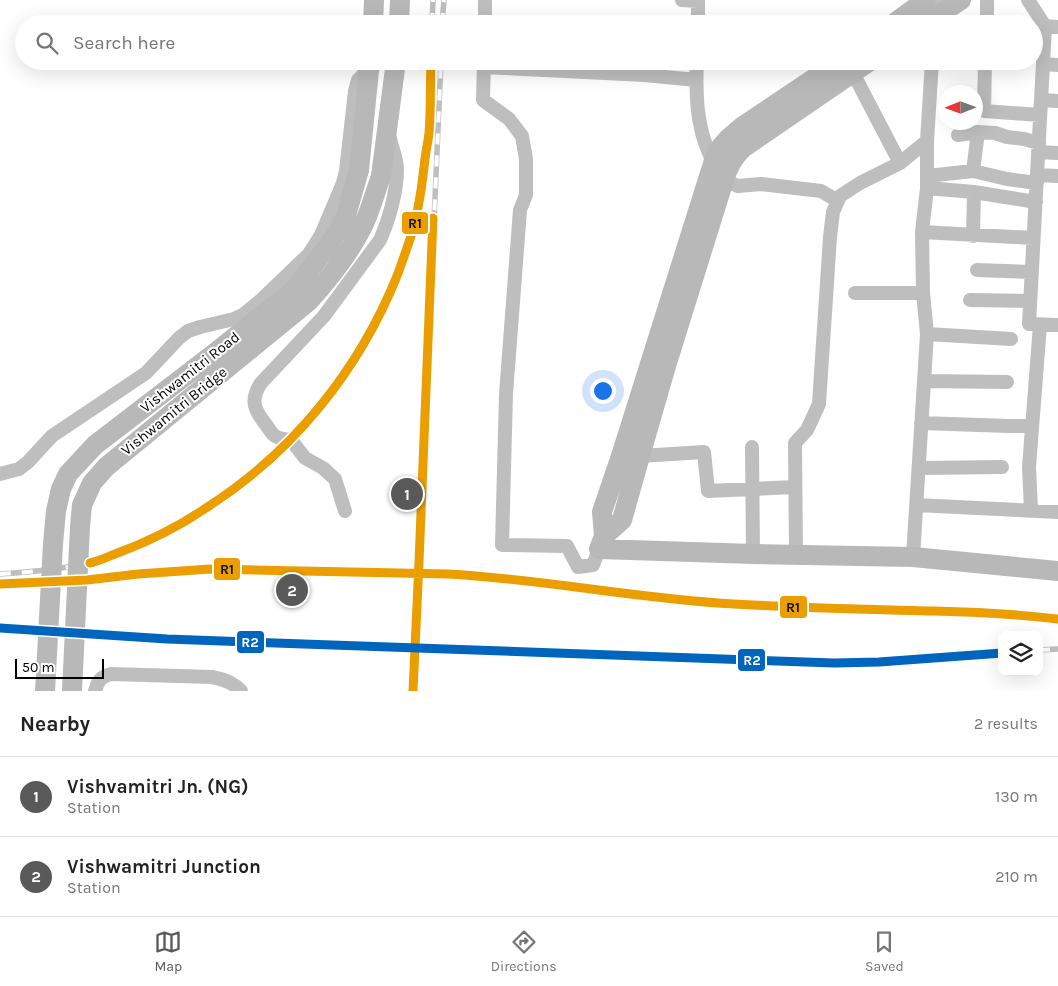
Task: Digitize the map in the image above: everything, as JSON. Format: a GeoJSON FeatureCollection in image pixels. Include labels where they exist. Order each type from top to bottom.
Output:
{"type":"FeatureCollection","features":[{"type":"Feature","properties":{"kind":"main road"},"geometry":{"type":"LineString","coordinates":[[373,15],[374,0]]}},
{"type":"Feature","properties":{"kind":"main road"},"geometry":{"type":"LineString","coordinates":[[399,15],[400,0]]}},
{"type":"Feature","properties":{"kind":"main road"},"geometry":{"type":"LineString","coordinates":[[932,13],[961,0]]}},
{"type":"Feature","properties":{"kind":"main road","name":"Vishwamitri Road"},"geometry":{"type":"LineString","coordinates":[[45,691],[56,511],[61,489],[68,474],[95,445],[294,290],[328,246],[345,219],[359,170],[369,70]]}},
{"type":"Feature","properties":{"kind":"main road"},"geometry":{"type":"LineString","coordinates":[[388,125],[395,70]]}},
{"type":"Feature","properties":{"kind":"main road"},"geometry":{"type":"LineString","coordinates":[[602,542],[622,520],[715,172],[716,154],[721,145],[736,132],[842,70]]}},
{"type":"Feature","properties":{"kind":"main road","name":"Vishwamitri Bridge"},"geometry":{"type":"LineString","coordinates":[[72,691],[82,505],[92,483],[106,467],[310,301],[331,277],[362,226],[381,176],[388,125]]}},
{"type":"Feature","properties":{"kind":"main road"},"geometry":{"type":"LineString","coordinates":[[602,542],[602,512],[715,172]]}},
{"type":"Feature","properties":{"kind":"main road"},"geometry":{"type":"LineString","coordinates":[[602,542],[752,554],[913,557],[1058,571]]}},
{"type":"Feature","properties":{"kind":"street"},"geometry":{"type":"LineString","coordinates":[[484,15],[485,0]]}},
{"type":"Feature","properties":{"kind":"street"},"geometry":{"type":"LineString","coordinates":[[682,0],[698,0],[698,15]]}},
{"type":"Feature","properties":{"kind":"street"},"geometry":{"type":"LineString","coordinates":[[987,0],[987,15]]}},
{"type":"Feature","properties":{"kind":"street"},"geometry":{"type":"LineString","coordinates":[[1028,0],[1042,15]]}},
{"type":"Feature","properties":{"kind":"street"},"geometry":{"type":"LineString","coordinates":[[1043,16],[1052,26],[1043,64],[1058,65]]}},
{"type":"Feature","properties":{"kind":"street"},"geometry":{"type":"LineString","coordinates":[[0,474],[19,469],[52,436],[146,373],[178,338],[188,330],[243,315],[309,254],[321,234],[343,183],[355,91],[358,80],[366,70]]}},
{"type":"Feature","properties":{"kind":"street"},"geometry":{"type":"LineString","coordinates":[[484,70],[483,100],[509,119],[518,130],[522,136],[526,159],[526,194],[520,210],[506,394],[502,545],[568,546],[578,567],[593,565],[602,542]]}},
{"type":"Feature","properties":{"kind":"street"},"geometry":{"type":"LineString","coordinates":[[572,70],[696,80]]}},
{"type":"Feature","properties":{"kind":"street"},"geometry":{"type":"LineString","coordinates":[[697,70],[699,121],[715,172],[738,186],[761,184],[821,191],[838,201]]}},
{"type":"Feature","properties":{"kind":"street"},"geometry":{"type":"LineString","coordinates":[[849,70],[900,163]]}},
{"type":"Feature","properties":{"kind":"street"},"geometry":{"type":"LineString","coordinates":[[913,557],[927,334],[923,293],[922,232],[927,182],[927,141],[931,70]]}},
{"type":"Feature","properties":{"kind":"street"},"geometry":{"type":"LineString","coordinates":[[983,86],[985,70]]}},
{"type":"Feature","properties":{"kind":"street"},"geometry":{"type":"LineString","coordinates":[[1043,70],[1029,324],[1058,325]]}},
{"type":"Feature","properties":{"kind":"street"},"geometry":{"type":"LineString","coordinates":[[1041,100],[1058,101]]}},
{"type":"Feature","properties":{"kind":"street"},"geometry":{"type":"LineString","coordinates":[[983,110],[1040,115]]}},
{"type":"Feature","properties":{"kind":"street"},"geometry":{"type":"LineString","coordinates":[[345,511],[335,479],[330,472],[305,458],[291,440],[276,437],[257,414],[255,407],[256,390],[330,309],[380,240],[386,226],[397,169],[388,125]]}},
{"type":"Feature","properties":{"kind":"street"},"geometry":{"type":"LineString","coordinates":[[973,171],[978,132]]}},
{"type":"Feature","properties":{"kind":"street"},"geometry":{"type":"LineString","coordinates":[[958,135],[978,132],[995,133],[1024,139],[1038,147],[1058,153]]}},
{"type":"Feature","properties":{"kind":"street"},"geometry":{"type":"LineString","coordinates":[[796,555],[795,444],[807,430],[819,404],[833,212],[840,196],[900,163],[927,141]]}},
{"type":"Feature","properties":{"kind":"street"},"geometry":{"type":"LineString","coordinates":[[927,182],[973,171],[1007,178],[1037,179],[1058,176]]}},
{"type":"Feature","properties":{"kind":"street"},"geometry":{"type":"LineString","coordinates":[[927,182],[1036,202]]}},
{"type":"Feature","properties":{"kind":"street"},"geometry":{"type":"LineString","coordinates":[[973,236],[974,192]]}},
{"type":"Feature","properties":{"kind":"street"},"geometry":{"type":"LineString","coordinates":[[922,232],[1033,238]]}},
{"type":"Feature","properties":{"kind":"street"},"geometry":{"type":"LineString","coordinates":[[977,270],[1032,272]]}},
{"type":"Feature","properties":{"kind":"street"},"geometry":{"type":"LineString","coordinates":[[855,293],[923,293]]}},
{"type":"Feature","properties":{"kind":"street"},"geometry":{"type":"LineString","coordinates":[[970,300],[1030,301]]}},
{"type":"Feature","properties":{"kind":"street"},"geometry":{"type":"LineString","coordinates":[[1031,510],[1029,466],[1040,325]]}},
{"type":"Feature","properties":{"kind":"street"},"geometry":{"type":"LineString","coordinates":[[927,334],[1011,339]]}},
{"type":"Feature","properties":{"kind":"street"},"geometry":{"type":"LineString","coordinates":[[924,381],[1007,382]]}},
{"type":"Feature","properties":{"kind":"street"},"geometry":{"type":"LineString","coordinates":[[921,422],[1032,426]]}},
{"type":"Feature","properties":{"kind":"street"},"geometry":{"type":"LineString","coordinates":[[752,447],[752,554]]}},
{"type":"Feature","properties":{"kind":"street"},"geometry":{"type":"LineString","coordinates":[[640,456],[704,452],[708,491],[795,487]]}},
{"type":"Feature","properties":{"kind":"street"},"geometry":{"type":"LineString","coordinates":[[919,468],[1002,467]]}},
{"type":"Feature","properties":{"kind":"street"},"geometry":{"type":"LineString","coordinates":[[916,505],[1058,512]]}},
{"type":"Feature","properties":{"kind":"street"},"geometry":{"type":"LineString","coordinates":[[95,691],[98,682],[103,676],[110,674],[212,677],[226,680],[241,691]]}},
{"type":"Feature","properties":{"kind":"railway"},"geometry":{"type":"LineString","coordinates":[[432,15],[433,0]]}},
{"type":"Feature","properties":{"kind":"railway"},"geometry":{"type":"LineString","coordinates":[[443,15],[444,0]]}},
{"type":"Feature","properties":{"kind":"railway"},"geometry":{"type":"LineString","coordinates":[[0,574],[71,567],[102,560],[136,547],[199,513],[235,488],[270,460],[301,429],[330,395],[355,359],[377,320],[408,248],[419,204],[429,133],[431,70]]}},
{"type":"Feature","properties":{"kind":"railway"},"geometry":{"type":"LineString","coordinates":[[419,562],[441,70]]}},
{"type":"Feature","properties":{"kind":"railway"},"geometry":{"type":"LineString","coordinates":[[0,584],[87,580],[210,569],[448,574],[520,580],[662,598],[734,604],[980,613],[1058,619]]}},
{"type":"Feature","properties":{"kind":"railway"},"geometry":{"type":"LineString","coordinates":[[0,628],[167,639],[834,663],[879,662],[998,653]]}},
{"type":"Feature","properties":{"kind":"railway"},"geometry":{"type":"LineString","coordinates":[[1043,650],[1058,649]]}},
{"type":"Feature","properties":{"kind":"railway"},"geometry":{"type":"LineString","coordinates":[[413,683],[413,691]]}},
{"type":"Feature","properties":{"kind":"transit line","name":"R1"},"geometry":{"type":"LineString","coordinates":[[90,563],[164,533],[198,513],[240,484],[296,434],[321,406],[343,376],[364,344],[381,311],[397,276],[414,226],[429,133],[431,70]]}},
{"type":"Feature","properties":{"kind":"transit line","name":"R1"},"geometry":{"type":"LineString","coordinates":[[413,691],[433,218]]}},
{"type":"Feature","properties":{"kind":"transit line","name":"R1"},"geometry":{"type":"LineString","coordinates":[[0,584],[87,580],[210,569],[448,574],[520,580],[662,598],[734,604],[980,613],[1058,619]]}},
{"type":"Feature","properties":{"kind":"transit line","name":"R2"},"geometry":{"type":"LineString","coordinates":[[0,628],[167,639],[834,663],[879,662],[998,653]]}},
{"type":"Feature","properties":{"kind":"place","name":"Vishvamitri Jn. (NG)"},"geometry":{"type":"Point","coordinates":[407,494]}},
{"type":"Feature","properties":{"kind":"place","name":"Vishwamitri Junction"},"geometry":{"type":"Point","coordinates":[292,590]}}]}
